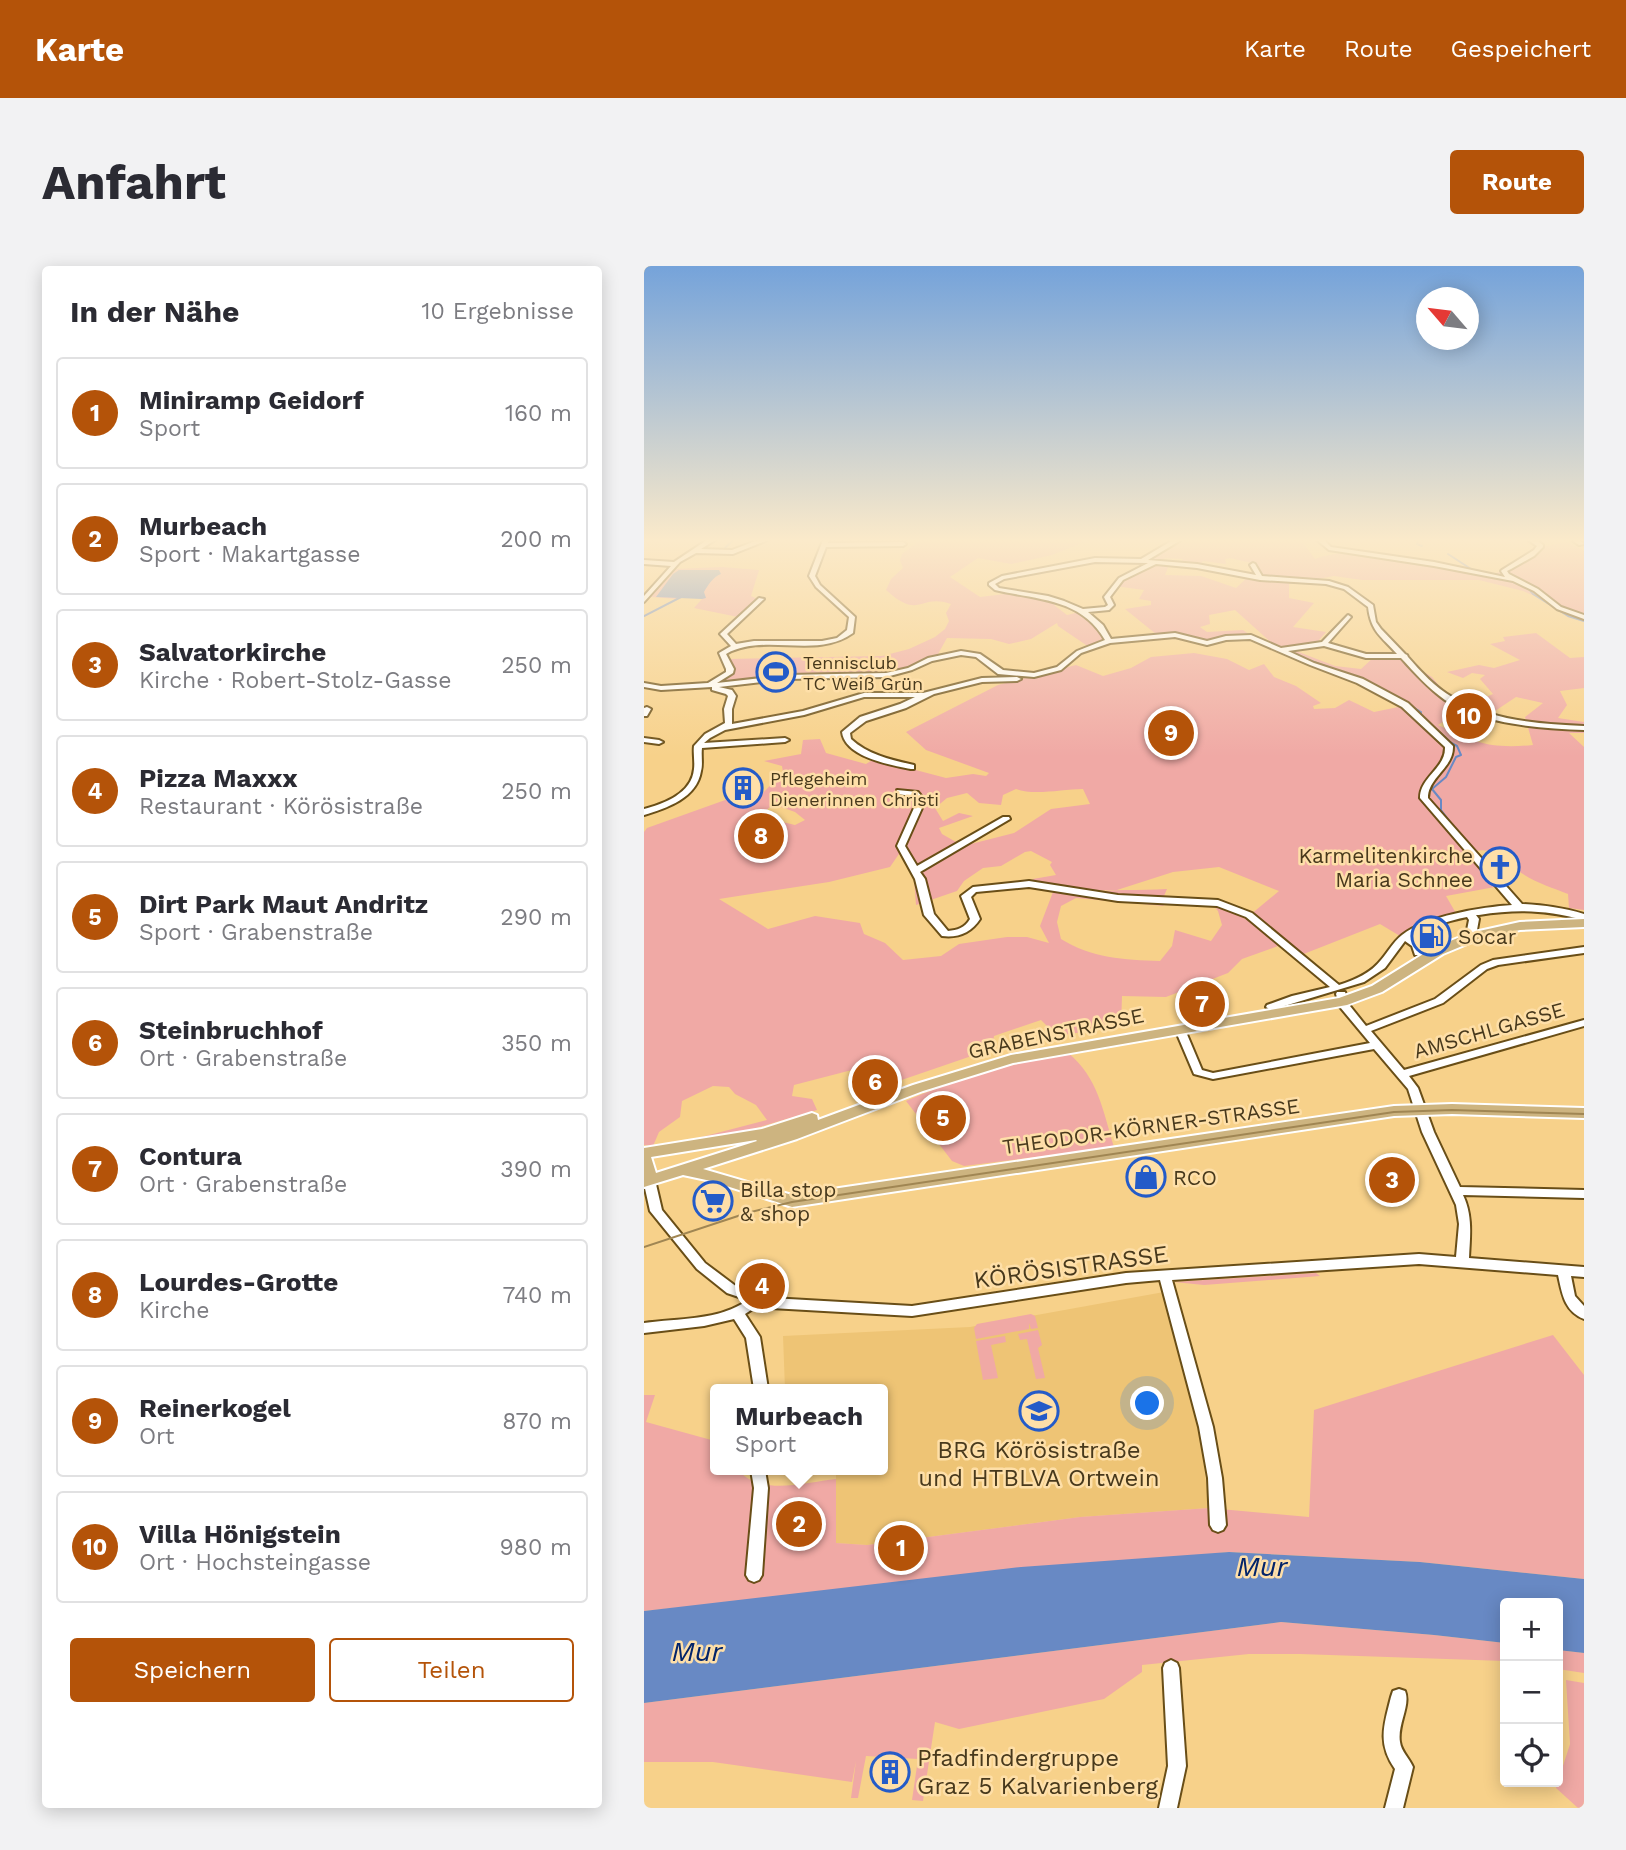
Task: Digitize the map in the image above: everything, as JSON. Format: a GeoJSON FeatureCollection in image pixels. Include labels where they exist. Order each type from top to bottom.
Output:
{"type":"FeatureCollection","features":[{"type":"Feature","properties":{"kind":"main road","name":"GRABENSTRASSE"},"geometry":{"type":"LineString","coordinates":[[646,1170],[683,1170],[848,1116],[918,1088],[1011,1059],[1340,995],[1388,973],[1418,953],[1472,927],[1584,917]]}},
{"type":"Feature","properties":{"kind":"main road","name":"GRABENSTRASSE"},"geometry":{"type":"LineString","coordinates":[[646,1170],[764,1134],[969,1062],[1049,1044],[1377,989],[1472,927],[1584,923]]}},
{"type":"Feature","properties":{"kind":"main road","name":"THEODOR-KÖRNER-STRASSE"},"geometry":{"type":"LineString","coordinates":[[683,1170],[792,1201],[1420,1109],[1584,1113]]}},
{"type":"Feature","properties":{"kind":"main road"},"geometry":{"type":"LineString","coordinates":[[722,1180],[733,1154]]}},
{"type":"Feature","properties":{"kind":"street"},"geometry":{"type":"LineString","coordinates":[[734,645],[723,635],[747,612]]}},
{"type":"Feature","properties":{"kind":"street"},"geometry":{"type":"LineString","coordinates":[[709,685],[729,673],[730,669],[722,653],[734,645],[757,641],[824,644],[842,638],[852,625],[852,617],[846,612]]}},
{"type":"Feature","properties":{"kind":"street"},"geometry":{"type":"LineString","coordinates":[[1087,612],[1109,641]]}},
{"type":"Feature","properties":{"kind":"street"},"geometry":{"type":"LineString","coordinates":[[1372,612],[1374,625],[1436,690],[1466,707],[1515,720],[1584,728]]}},
{"type":"Feature","properties":{"kind":"street"},"geometry":{"type":"LineString","coordinates":[[1324,644],[1348,617]]}},
{"type":"Feature","properties":{"kind":"street"},"geometry":{"type":"LineString","coordinates":[[644,801],[648,811],[672,803],[694,783],[698,746],[706,737],[725,728],[804,713],[864,695],[923,695],[982,680],[1015,679],[1034,675],[1059,669],[1079,652],[1109,641],[1175,635],[1208,643],[1226,638],[1251,637],[1360,681],[1405,705],[1449,746],[1449,755],[1424,788],[1424,798],[1519,907]]}},
{"type":"Feature","properties":{"kind":"street"},"geometry":{"type":"LineString","coordinates":[[1278,650],[1324,644],[1366,656],[1405,656]]}},
{"type":"Feature","properties":{"kind":"street"},"geometry":{"type":"LineString","coordinates":[[644,685],[658,688],[787,677],[886,675],[910,669],[930,659],[961,653],[978,656],[1001,672],[1034,675]]}},
{"type":"Feature","properties":{"kind":"street"},"geometry":{"type":"LineString","coordinates":[[709,685],[729,692],[732,696],[728,709],[729,723],[725,728]]}},
{"type":"Feature","properties":{"kind":"street"},"geometry":{"type":"LineString","coordinates":[[911,767],[885,761],[857,748],[850,744],[845,736],[855,723],[903,706],[923,695]]}},
{"type":"Feature","properties":{"kind":"street"},"geometry":{"type":"LineString","coordinates":[[644,740],[659,742]]}},
{"type":"Feature","properties":{"kind":"street"},"geometry":{"type":"LineString","coordinates":[[698,746],[785,740]]}},
{"type":"Feature","properties":{"kind":"street"},"geometry":{"type":"LineString","coordinates":[[900,792],[915,794],[920,800],[901,844],[916,870],[929,915],[944,934],[962,931],[974,923],[975,919],[967,902],[968,893],[1021,884],[1118,898],[1209,902],[1249,915],[1340,995],[1364,1030],[1404,1074],[1413,1088],[1428,1132],[1457,1191],[1465,1224],[1462,1261]]}},
{"type":"Feature","properties":{"kind":"street"},"geometry":{"type":"LineString","coordinates":[[916,870],[1006,818]]}},
{"type":"Feature","properties":{"kind":"street","name":"GRABENSTRASSE"},"geometry":{"type":"LineString","coordinates":[[1340,995],[1374,974],[1386,961],[1393,946],[1422,928],[1472,927],[1519,907],[1584,917]]}},
{"type":"Feature","properties":{"kind":"street"},"geometry":{"type":"LineString","coordinates":[[1405,937],[1417,945],[1418,953]]}},
{"type":"Feature","properties":{"kind":"street"},"geometry":{"type":"LineString","coordinates":[[1364,1030],[1439,1001],[1484,967],[1496,962],[1584,950]]}},
{"type":"Feature","properties":{"kind":"street","name":"AMSCHLGASSE"},"geometry":{"type":"LineString","coordinates":[[1404,1074],[1584,1023]]}},
{"type":"Feature","properties":{"kind":"street"},"geometry":{"type":"LineString","coordinates":[[1182,1034],[1198,1072],[1213,1076],[1377,1045]]}},
{"type":"Feature","properties":{"kind":"street","name":"KÖRÖSISTRASSE"},"geometry":{"type":"LineString","coordinates":[[646,1170],[656,1211],[695,1259],[745,1308],[912,1311],[1121,1279],[1407,1260],[1462,1261],[1584,1272]]}},
{"type":"Feature","properties":{"kind":"street"},"geometry":{"type":"LineString","coordinates":[[1457,1191],[1584,1194]]}},
{"type":"Feature","properties":{"kind":"street"},"geometry":{"type":"LineString","coordinates":[[1564,1270],[1569,1298],[1584,1314]]}},
{"type":"Feature","properties":{"kind":"street"},"geometry":{"type":"LineString","coordinates":[[1165,1276],[1206,1427],[1215,1478],[1218,1525]]}},
{"type":"Feature","properties":{"kind":"street"},"geometry":{"type":"LineString","coordinates":[[644,1328],[745,1308],[753,1337],[760,1384]]}},
{"type":"Feature","properties":{"kind":"street"},"geometry":{"type":"LineString","coordinates":[[754,1575],[761,1488],[759,1475]]}},
{"type":"Feature","properties":{"kind":"street"},"geometry":{"type":"LineString","coordinates":[[1168,1808],[1177,1766],[1171,1668]]}},
{"type":"Feature","properties":{"kind":"street"},"geometry":{"type":"LineString","coordinates":[[1394,1808],[1404,1766],[1392,1751],[1390,1738],[1399,1697]]}},
{"type":"Feature","properties":{"kind":"shaded area"},"geometry":{"type":"Polygon","coordinates":[[[713,612],[744,612],[738,617],[713,612]]]}},
{"type":"Feature","properties":{"kind":"shaded area"},"geometry":{"type":"Polygon","coordinates":[[[1063,612],[1067,615],[1085,612],[1107,640],[1089,647],[1057,623],[1031,639],[1009,644],[991,639],[947,638],[934,661],[917,668],[862,678],[797,677],[710,684],[727,675],[726,661],[729,659],[882,656],[909,649],[935,637],[945,629],[949,621],[946,613],[1063,612]]]}},
{"type":"Feature","properties":{"kind":"shaded area"},"geometry":{"type":"Polygon","coordinates":[[[1129,612],[1225,612],[1209,615],[1210,624],[1200,627],[1207,632],[1243,630],[1250,635],[1220,637],[1205,642],[1177,634],[1156,634],[1129,612]]]}},
{"type":"Feature","properties":{"kind":"shaded area"},"geometry":{"type":"Polygon","coordinates":[[[1237,612],[1306,612],[1293,627],[1326,632],[1319,643],[1291,649],[1335,666],[1361,669],[1373,658],[1403,659],[1432,677],[1460,711],[1438,725],[1484,743],[1506,746],[1533,745],[1525,717],[1543,703],[1516,697],[1492,713],[1466,706],[1493,694],[1480,679],[1485,675],[1472,673],[1463,678],[1447,672],[1479,665],[1494,668],[1520,660],[1490,644],[1505,641],[1503,637],[1536,633],[1570,658],[1584,657],[1584,688],[1560,691],[1567,705],[1558,718],[1584,722],[1584,733],[1569,733],[1584,747],[1584,910],[1569,908],[1568,894],[1528,877],[1498,855],[1484,850],[1476,851],[1466,854],[1495,887],[1446,896],[1457,915],[1418,926],[1400,936],[1380,924],[1296,957],[1278,946],[1242,959],[1228,973],[1166,997],[1122,996],[1121,1026],[1057,1036],[1041,1020],[994,1036],[992,1049],[887,1085],[881,1066],[848,1071],[794,1085],[792,1096],[812,1099],[817,1110],[746,1131],[671,1145],[767,1120],[756,1105],[735,1094],[729,1087],[713,1086],[682,1101],[680,1117],[659,1132],[653,1146],[644,1145],[644,832],[647,828],[728,799],[759,797],[783,772],[782,766],[764,761],[801,754],[803,740],[820,739],[826,753],[866,764],[874,759],[946,778],[973,774],[986,776],[989,773],[926,750],[906,732],[998,685],[1076,665],[1103,676],[1131,668],[1151,657],[1194,653],[1227,659],[1249,670],[1264,664],[1274,677],[1296,686],[1321,703],[1313,706],[1314,709],[1335,708],[1349,700],[1374,712],[1408,705],[1275,646],[1237,612]],[[1016,789],[1003,795],[1001,805],[979,803],[967,793],[947,798],[935,808],[943,821],[959,813],[973,816],[939,828],[942,834],[963,846],[1014,833],[1051,809],[1090,804],[1083,789],[1016,789]],[[778,806],[770,807],[749,825],[754,835],[761,837],[778,821],[795,825],[805,820],[795,812],[778,806]],[[901,851],[890,867],[829,882],[719,899],[768,929],[815,916],[860,923],[864,934],[885,943],[903,960],[941,956],[959,944],[1007,937],[1027,937],[1049,943],[1040,926],[1053,892],[1062,892],[1030,883],[1033,879],[1056,875],[1050,865],[1052,862],[1031,851],[1001,866],[983,868],[964,881],[957,891],[916,905],[914,878],[901,851]],[[1219,867],[1173,872],[1117,890],[1167,889],[1161,903],[1164,906],[1076,898],[1061,906],[1057,922],[1061,939],[1084,950],[1121,959],[1160,961],[1172,946],[1175,930],[1211,941],[1222,925],[1218,911],[1211,903],[1250,915],[1279,891],[1219,867]],[[1116,890],[1085,891],[1086,894],[1116,890]]]}},
{"type":"Feature","properties":{"kind":"shaded area"},"geometry":{"type":"Polygon","coordinates":[[[1068,1053],[1078,1062],[1093,1084],[1114,1147],[964,1166],[952,1161],[906,1101],[986,1072],[1068,1053]]]}},
{"type":"Feature","properties":{"kind":"shaded area"},"geometry":{"type":"Polygon","coordinates":[[[1316,1273],[1320,1276],[1204,1285],[1174,1282],[1316,1273]]]}},
{"type":"Feature","properties":{"kind":"shaded area","name":"BRG Körösistraße und HTBLVA Ortwein"},"geometry":{"type":"Polygon","coordinates":[[[1164,1292],[1200,1432],[1209,1508],[1080,1517],[867,1545],[836,1543],[836,1475],[888,1475],[888,1384],[785,1384],[783,1336],[970,1327],[1164,1292]]]}},
{"type":"Feature","properties":{"kind":"shaded area"},"geometry":{"type":"Polygon","coordinates":[[[1031,1314],[1035,1316],[1038,1328],[1031,1329],[1029,1323],[1029,1329],[976,1339],[974,1328],[977,1324],[1031,1314]]]}},
{"type":"Feature","properties":{"kind":"shaded area"},"geometry":{"type":"Polygon","coordinates":[[[1038,1330],[1042,1345],[1038,1348],[1045,1378],[1036,1379],[1027,1339],[1020,1340],[1018,1334],[1038,1330]]]}},
{"type":"Feature","properties":{"kind":"shaded area"},"geometry":{"type":"Polygon","coordinates":[[[1553,1335],[1584,1375],[1584,1579],[1420,1562],[1229,1552],[644,1611],[644,1395],[655,1395],[646,1422],[710,1440],[710,1475],[744,1475],[762,1484],[774,1486],[836,1479],[836,1543],[867,1545],[1080,1517],[1209,1508],[1309,1517],[1314,1410],[1553,1335]]]}},
{"type":"Feature","properties":{"kind":"shaded area"},"geometry":{"type":"Polygon","coordinates":[[[1005,1336],[1006,1342],[991,1345],[998,1378],[983,1380],[976,1341],[1005,1336]]]}},
{"type":"Feature","properties":{"kind":"shaded area"},"geometry":{"type":"Polygon","coordinates":[[[1281,1622],[1500,1642],[1500,1661],[1249,1654],[1142,1665],[1142,1672],[1104,1699],[959,1729],[935,1722],[923,1801],[912,1800],[918,1759],[866,1756],[858,1798],[851,1798],[856,1761],[852,1782],[713,1762],[644,1762],[644,1703],[1281,1622]]]}},
{"type":"Feature","properties":{"kind":"shaded area"},"geometry":{"type":"Polygon","coordinates":[[[1563,1651],[1584,1653],[1584,1673],[1563,1670],[1563,1651]]]}},
{"type":"Feature","properties":{"kind":"shaded area"},"geometry":{"type":"Polygon","coordinates":[[[1566,1680],[1584,1683],[1584,1808],[1578,1808],[1556,1788],[1563,1787],[1563,1766],[1570,1744],[1566,1680]]]}},
{"type":"Feature","properties":{"kind":"water","name":"Mur"},"geometry":{"type":"Polygon","coordinates":[[[1229,1552],[1420,1562],[1584,1579],[1584,1653],[1563,1651],[1563,1598],[1500,1598],[1500,1642],[1281,1622],[644,1703],[644,1611],[1021,1567],[1229,1552]]]}},
{"type":"Feature","properties":{"kind":"waterway"},"geometry":{"type":"LineString","coordinates":[[644,616],[652,612]]}},
{"type":"Feature","properties":{"kind":"waterway"},"geometry":{"type":"LineString","coordinates":[[1562,612],[1584,621]]}},
{"type":"Feature","properties":{"kind":"waterway"},"geometry":{"type":"LineString","coordinates":[[1300,657],[1350,675]]}},
{"type":"Feature","properties":{"kind":"waterway"},"geometry":{"type":"LineString","coordinates":[[1411,706],[1421,712],[1421,717]]}},
{"type":"Feature","properties":{"kind":"waterway"},"geometry":{"type":"LineString","coordinates":[[1446,740],[1457,746],[1461,755],[1456,757],[1446,777],[1432,789],[1441,800],[1441,810],[1456,830]]}},
{"type":"Feature","properties":{"kind":"tram line"},"geometry":{"type":"LineString","coordinates":[[644,1247],[747,1213],[792,1202],[1394,1112],[1452,1110],[1584,1114]]}},
{"type":"Feature","properties":{"kind":"place","name":"Tennisclub TC Weiß Grün"},"geometry":{"type":"Point","coordinates":[776,672]}},
{"type":"Feature","properties":{"kind":"place","name":"Villa Hönigstein"},"geometry":{"type":"Point","coordinates":[1469,716]}},
{"type":"Feature","properties":{"kind":"place","name":"Reinerkogel"},"geometry":{"type":"Point","coordinates":[1171,733]}},
{"type":"Feature","properties":{"kind":"place","name":"Pflegeheim Dienerinnen Christi"},"geometry":{"type":"Point","coordinates":[743,788]}},
{"type":"Feature","properties":{"kind":"place","name":"Lourdes-Grotte"},"geometry":{"type":"Point","coordinates":[761,836]}},
{"type":"Feature","properties":{"kind":"place","name":"Karmelitenkirche Maria Schnee"},"geometry":{"type":"Point","coordinates":[1500,867]}},
{"type":"Feature","properties":{"kind":"place","name":"Socar"},"geometry":{"type":"Point","coordinates":[1431,936]}},
{"type":"Feature","properties":{"kind":"place","name":"Contura"},"geometry":{"type":"Point","coordinates":[1202,1004]}},
{"type":"Feature","properties":{"kind":"place","name":"Steinbruchhof"},"geometry":{"type":"Point","coordinates":[875,1082]}},
{"type":"Feature","properties":{"kind":"place","name":"Dirt Park Maut Andritz"},"geometry":{"type":"Point","coordinates":[943,1118]}},
{"type":"Feature","properties":{"kind":"place","name":"RCO"},"geometry":{"type":"Point","coordinates":[1146,1177]}},
{"type":"Feature","properties":{"kind":"place","name":"Salvatorkirche"},"geometry":{"type":"Point","coordinates":[1392,1180]}},
{"type":"Feature","properties":{"kind":"place","name":"Billa stop & shop"},"geometry":{"type":"Point","coordinates":[713,1201]}},
{"type":"Feature","properties":{"kind":"place","name":"Pizza Maxxx"},"geometry":{"type":"Point","coordinates":[762,1286]}},
{"type":"Feature","properties":{"kind":"place","name":"BRG Körösistraße und HTBLVA Ortwein"},"geometry":{"type":"Point","coordinates":[1039,1411]}},
{"type":"Feature","properties":{"kind":"place","name":"Murbeach"},"geometry":{"type":"Point","coordinates":[799,1524]}},
{"type":"Feature","properties":{"kind":"place","name":"Miniramp Geidorf"},"geometry":{"type":"Point","coordinates":[901,1548]}},
{"type":"Feature","properties":{"kind":"place","name":"Pfadfindergruppe Graz 5 Kalvarienberg"},"geometry":{"type":"Point","coordinates":[890,1772]}}]}
